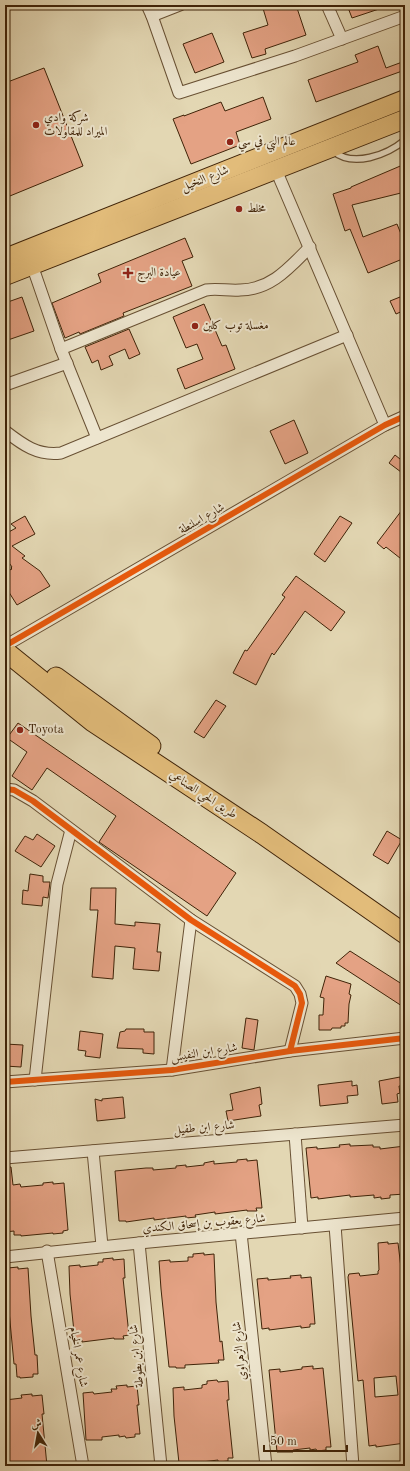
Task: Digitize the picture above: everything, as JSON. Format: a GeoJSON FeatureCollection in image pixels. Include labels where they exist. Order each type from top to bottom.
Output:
{"type":"FeatureCollection","features":[{"type":"Feature","properties":{"kind":"highway","name":"طريق الحي الصناعي"},"geometry":{"type":"LineString","coordinates":[[7,644],[136,735],[405,919]]}},
{"type":"Feature","properties":{"kind":"highway","name":"طريق الحي الصناعي"},"geometry":{"type":"LineString","coordinates":[[7,644],[93,722],[262,834],[405,934]]}},
{"type":"Feature","properties":{"kind":"main road","name":"شارع النخيل"},"geometry":{"type":"LineString","coordinates":[[5,258],[405,98]]}},
{"type":"Feature","properties":{"kind":"main road","name":"شارع النخيل"},"geometry":{"type":"LineString","coordinates":[[5,276],[405,119]]}},
{"type":"Feature","properties":{"kind":"street"},"geometry":{"type":"LineString","coordinates":[[147,5],[179,93],[295,56],[405,16]]}},
{"type":"Feature","properties":{"kind":"street"},"geometry":{"type":"LineString","coordinates":[[152,16],[180,5]]}},
{"type":"Feature","properties":{"kind":"street"},"geometry":{"type":"LineString","coordinates":[[328,5],[342,39]]}},
{"type":"Feature","properties":{"kind":"street"},"geometry":{"type":"LineString","coordinates":[[276,170],[385,425]]}},
{"type":"Feature","properties":{"kind":"street"},"geometry":{"type":"LineString","coordinates":[[61,348],[206,290],[240,290],[264,285],[279,276],[310,247]]}},
{"type":"Feature","properties":{"kind":"street"},"geometry":{"type":"LineString","coordinates":[[32,265],[61,348],[97,438]]}},
{"type":"Feature","properties":{"kind":"street"},"geometry":{"type":"LineString","coordinates":[[5,431],[18,442],[36,451],[53,454],[66,452],[347,335]]}},
{"type":"Feature","properties":{"kind":"street"},"geometry":{"type":"LineString","coordinates":[[5,385],[67,363]]}},
{"type":"Feature","properties":{"kind":"street","name":"شارع اسلنطة"},"geometry":{"type":"LineString","coordinates":[[7,644],[385,425],[405,416]]}},
{"type":"Feature","properties":{"kind":"street"},"geometry":{"type":"LineString","coordinates":[[5,789],[14,790],[33,801],[191,920],[295,986],[300,994],[302,1003],[290,1051]]}},
{"type":"Feature","properties":{"kind":"street"},"geometry":{"type":"LineString","coordinates":[[35,1080],[57,884],[72,830]]}},
{"type":"Feature","properties":{"kind":"street"},"geometry":{"type":"LineString","coordinates":[[172,1070],[191,920]]}},
{"type":"Feature","properties":{"kind":"street","name":"شارع ابن النفيس"},"geometry":{"type":"LineString","coordinates":[[5,1082],[172,1070],[290,1051],[405,1038]]}},
{"type":"Feature","properties":{"kind":"street","name":"شارع ابن طفيل"},"geometry":{"type":"LineString","coordinates":[[5,1158],[405,1124]]}},
{"type":"Feature","properties":{"kind":"street"},"geometry":{"type":"LineString","coordinates":[[295,1134],[302,1228]]}},
{"type":"Feature","properties":{"kind":"street"},"geometry":{"type":"LineString","coordinates":[[93,1151],[102,1246]]}},
{"type":"Feature","properties":{"kind":"street","name":"شارع يعقوب بن إسحاق الكندي"},"geometry":{"type":"LineString","coordinates":[[5,1257],[47,1251],[139,1242],[405,1218]]}},
{"type":"Feature","properties":{"kind":"street"},"geometry":{"type":"LineString","coordinates":[[335,1225],[353,1466]]}},
{"type":"Feature","properties":{"kind":"street","name":"شارع الزهراوي"},"geometry":{"type":"LineString","coordinates":[[241,1233],[266,1466]]}},
{"type":"Feature","properties":{"kind":"street","name":"شارع ابن بطوطة"},"geometry":{"type":"LineString","coordinates":[[139,1242],[161,1466]]}},
{"type":"Feature","properties":{"kind":"street","name":"شارع عمر الخيام"},"geometry":{"type":"LineString","coordinates":[[47,1251],[83,1466]]}},
{"type":"Feature","properties":{"kind":"lane"},"geometry":{"type":"LineString","coordinates":[[329,149],[342,158],[358,160],[365,159],[397,146],[405,140]]}},
{"type":"Feature","properties":{"kind":"building"},"geometry":{"type":"Polygon","coordinates":[[[262,5],[296,5],[306,35],[265,49],[266,54],[252,58],[243,33],[268,25],[262,5]]]}},
{"type":"Feature","properties":{"kind":"building"},"geometry":{"type":"Polygon","coordinates":[[[347,5],[384,5],[385,7],[352,18],[347,5]]]}},
{"type":"Feature","properties":{"kind":"building"},"geometry":{"type":"Polygon","coordinates":[[[212,33],[224,62],[195,73],[183,44],[212,33]]]}},
{"type":"Feature","properties":{"kind":"building"},"geometry":{"type":"Polygon","coordinates":[[[378,46],[386,68],[405,61],[405,70],[316,102],[308,80],[358,62],[355,55],[378,46]]]}},
{"type":"Feature","properties":{"kind":"building","name":"شركة وادي الميراد للمقاولات"},"geometry":{"type":"Polygon","coordinates":[[[44,68],[83,166],[5,198],[5,83],[44,68]]]}},
{"type":"Feature","properties":{"kind":"building"},"geometry":{"type":"Polygon","coordinates":[[[263,97],[271,119],[236,132],[240,145],[191,164],[173,119],[221,102],[225,111],[263,97]]]}},
{"type":"Feature","properties":{"kind":"building"},"geometry":{"type":"Polygon","coordinates":[[[405,164],[405,192],[352,205],[363,237],[397,224],[405,244],[405,258],[368,273],[350,229],[345,231],[333,194],[351,188],[405,164]]]}},
{"type":"Feature","properties":{"kind":"building"},"geometry":{"type":"Polygon","coordinates":[[[185,238],[193,257],[182,261],[192,286],[123,313],[124,316],[80,334],[79,332],[65,338],[52,303],[101,282],[98,274],[185,238]]]}},
{"type":"Feature","properties":{"kind":"building"},"geometry":{"type":"Polygon","coordinates":[[[405,295],[405,310],[396,314],[390,301],[405,295]]]}},
{"type":"Feature","properties":{"kind":"building"},"geometry":{"type":"Polygon","coordinates":[[[22,297],[34,331],[5,341],[5,303],[22,297]]]}},
{"type":"Feature","properties":{"kind":"building"},"geometry":{"type":"Polygon","coordinates":[[[204,304],[222,346],[226,345],[235,369],[185,389],[177,369],[203,359],[197,344],[186,348],[173,317],[204,304]]]}},
{"type":"Feature","properties":{"kind":"building"},"geometry":{"type":"Polygon","coordinates":[[[129,329],[140,354],[129,359],[125,349],[109,356],[113,365],[101,370],[98,360],[92,363],[85,347],[129,329]]]}},
{"type":"Feature","properties":{"kind":"building"},"geometry":{"type":"Polygon","coordinates":[[[294,420],[308,453],[285,464],[270,431],[294,420]]]}},
{"type":"Feature","properties":{"kind":"building"},"geometry":{"type":"Polygon","coordinates":[[[395,455],[405,463],[405,475],[389,463],[395,455]]]}},
{"type":"Feature","properties":{"kind":"building"},"geometry":{"type":"Polygon","coordinates":[[[405,506],[405,562],[386,547],[384,549],[377,543],[405,506]]]}},
{"type":"Feature","properties":{"kind":"building"},"geometry":{"type":"Polygon","coordinates":[[[25,516],[35,534],[12,546],[25,556],[22,558],[40,571],[50,586],[17,605],[5,586],[5,572],[12,569],[12,567],[5,557],[5,534],[16,528],[11,524],[25,516]]]}},
{"type":"Feature","properties":{"kind":"building"},"geometry":{"type":"Polygon","coordinates":[[[340,516],[352,523],[325,562],[314,554],[340,516]]]}},
{"type":"Feature","properties":{"kind":"building"},"geometry":{"type":"Polygon","coordinates":[[[296,576],[345,612],[331,631],[305,611],[274,655],[272,653],[256,685],[233,673],[245,650],[247,651],[285,597],[282,595],[296,576]]]}},
{"type":"Feature","properties":{"kind":"building"},"geometry":{"type":"Polygon","coordinates":[[[216,700],[226,706],[204,738],[194,732],[216,700]]]}},
{"type":"Feature","properties":{"kind":"building"},"geometry":{"type":"Polygon","coordinates":[[[18,723],[236,873],[207,916],[99,842],[116,816],[47,768],[32,790],[12,776],[27,752],[7,738],[18,723]]]}},
{"type":"Feature","properties":{"kind":"building"},"geometry":{"type":"Polygon","coordinates":[[[387,831],[402,840],[388,864],[373,855],[387,831]]]}},
{"type":"Feature","properties":{"kind":"building"},"geometry":{"type":"Polygon","coordinates":[[[37,834],[55,846],[41,867],[15,851],[25,836],[33,840],[37,834]]]}},
{"type":"Feature","properties":{"kind":"building"},"geometry":{"type":"Polygon","coordinates":[[[30,874],[43,876],[43,882],[50,882],[48,898],[43,897],[42,906],[22,904],[23,890],[28,891],[30,874]]]}},
{"type":"Feature","properties":{"kind":"building"},"geometry":{"type":"Polygon","coordinates":[[[91,888],[116,888],[115,924],[135,926],[135,922],[160,924],[157,952],[161,952],[159,971],[133,969],[135,948],[115,946],[113,979],[92,977],[98,910],[90,910],[91,888]]]}},
{"type":"Feature","properties":{"kind":"building"},"geometry":{"type":"Polygon","coordinates":[[[350,951],[405,986],[405,1008],[336,963],[350,951]]]}},
{"type":"Feature","properties":{"kind":"building"},"geometry":{"type":"Polygon","coordinates":[[[326,976],[351,984],[349,994],[351,995],[348,1023],[345,1023],[345,1026],[341,1026],[341,1028],[319,1030],[319,1015],[323,1015],[324,998],[320,997],[326,976]]]}},
{"type":"Feature","properties":{"kind":"building"},"geometry":{"type":"Polygon","coordinates":[[[246,1018],[258,1020],[254,1050],[242,1048],[246,1018]]]}},
{"type":"Feature","properties":{"kind":"building"},"geometry":{"type":"Polygon","coordinates":[[[126,1029],[144,1029],[144,1032],[154,1032],[154,1054],[143,1053],[143,1049],[117,1048],[120,1032],[125,1031],[126,1029]]]}},
{"type":"Feature","properties":{"kind":"building"},"geometry":{"type":"Polygon","coordinates":[[[80,1031],[103,1034],[100,1058],[85,1056],[86,1051],[78,1050],[80,1031]]]}},
{"type":"Feature","properties":{"kind":"building"},"geometry":{"type":"Polygon","coordinates":[[[5,1044],[23,1045],[21,1067],[5,1066],[5,1044]]]}},
{"type":"Feature","properties":{"kind":"building"},"geometry":{"type":"Polygon","coordinates":[[[400,1077],[401,1086],[399,1086],[400,1093],[397,1094],[398,1102],[382,1104],[379,1081],[400,1077]]]}},
{"type":"Feature","properties":{"kind":"building"},"geometry":{"type":"Polygon","coordinates":[[[352,1081],[352,1086],[357,1085],[358,1095],[347,1096],[348,1103],[320,1106],[318,1085],[352,1081]]]}},
{"type":"Feature","properties":{"kind":"building"},"geometry":{"type":"Polygon","coordinates":[[[260,1087],[262,1104],[259,1105],[261,1116],[228,1121],[226,1111],[233,1110],[230,1094],[260,1087]]]}},
{"type":"Feature","properties":{"kind":"building"},"geometry":{"type":"Polygon","coordinates":[[[123,1097],[125,1118],[97,1121],[95,1099],[102,1101],[102,1099],[123,1097]]]}},
{"type":"Feature","properties":{"kind":"building"},"geometry":{"type":"Polygon","coordinates":[[[350,1144],[350,1146],[373,1145],[373,1147],[380,1147],[380,1149],[405,1146],[405,1194],[390,1195],[390,1198],[381,1199],[381,1197],[374,1198],[374,1195],[350,1197],[350,1195],[318,1199],[318,1197],[311,1198],[306,1148],[317,1147],[317,1149],[340,1147],[339,1145],[350,1144]]]}},
{"type":"Feature","properties":{"kind":"building"},"geometry":{"type":"Polygon","coordinates":[[[247,1159],[247,1161],[257,1160],[262,1208],[256,1208],[257,1211],[247,1210],[215,1214],[215,1212],[186,1218],[186,1216],[154,1220],[154,1218],[126,1222],[119,1221],[115,1171],[146,1168],[153,1168],[153,1170],[176,1168],[176,1166],[186,1165],[186,1167],[204,1165],[204,1163],[214,1161],[214,1164],[237,1162],[237,1160],[247,1159]]]}},
{"type":"Feature","properties":{"kind":"building"},"geometry":{"type":"Polygon","coordinates":[[[5,1167],[11,1167],[13,1185],[20,1184],[21,1187],[43,1185],[43,1183],[53,1182],[53,1184],[64,1183],[68,1230],[63,1231],[63,1233],[21,1236],[14,1235],[14,1231],[5,1232],[5,1167]]]}},
{"type":"Feature","properties":{"kind":"building"},"geometry":{"type":"Polygon","coordinates":[[[378,1243],[398,1243],[401,1268],[403,1267],[405,1285],[403,1286],[405,1304],[405,1443],[376,1447],[376,1445],[369,1446],[363,1380],[358,1381],[348,1277],[349,1274],[359,1273],[360,1276],[378,1274],[378,1243]],[[396,1376],[374,1378],[375,1397],[398,1395],[396,1376]]]}},
{"type":"Feature","properties":{"kind":"building"},"geometry":{"type":"Polygon","coordinates":[[[204,1253],[204,1255],[214,1254],[216,1302],[220,1342],[222,1341],[224,1360],[218,1360],[219,1363],[185,1365],[185,1368],[169,1367],[159,1261],[188,1261],[188,1257],[193,1257],[193,1254],[204,1253]]]}},
{"type":"Feature","properties":{"kind":"building"},"geometry":{"type":"Polygon","coordinates":[[[113,1258],[113,1260],[124,1259],[125,1278],[123,1278],[129,1335],[123,1336],[124,1339],[114,1338],[82,1342],[82,1340],[75,1341],[70,1294],[69,1266],[80,1265],[80,1267],[98,1265],[98,1262],[103,1262],[103,1259],[113,1258]]]}},
{"type":"Feature","properties":{"kind":"building"},"geometry":{"type":"Polygon","coordinates":[[[18,1267],[18,1269],[28,1268],[31,1316],[35,1355],[37,1355],[38,1374],[33,1374],[33,1377],[20,1378],[17,1377],[16,1364],[14,1364],[7,1271],[8,1268],[18,1267]]]}},
{"type":"Feature","properties":{"kind":"building"},"geometry":{"type":"Polygon","coordinates":[[[301,1275],[301,1278],[311,1277],[315,1324],[310,1324],[310,1327],[301,1328],[301,1326],[269,1330],[269,1328],[262,1329],[257,1279],[268,1278],[268,1280],[291,1278],[290,1276],[301,1275]]]}},
{"type":"Feature","properties":{"kind":"building"},"geometry":{"type":"Polygon","coordinates":[[[313,1366],[313,1369],[323,1368],[331,1447],[326,1447],[326,1450],[317,1451],[316,1449],[310,1450],[310,1448],[293,1450],[293,1452],[277,1452],[269,1370],[280,1369],[280,1372],[313,1366]]]}},
{"type":"Feature","properties":{"kind":"building"},"geometry":{"type":"Polygon","coordinates":[[[217,1380],[218,1382],[228,1381],[229,1400],[227,1400],[233,1458],[228,1458],[228,1461],[218,1462],[218,1460],[186,1464],[186,1462],[179,1463],[174,1416],[173,1388],[184,1387],[184,1390],[202,1388],[202,1385],[207,1384],[207,1381],[217,1380]]]}},
{"type":"Feature","properties":{"kind":"building"},"geometry":{"type":"Polygon","coordinates":[[[127,1385],[127,1387],[137,1386],[140,1434],[135,1434],[135,1437],[126,1438],[125,1436],[119,1437],[119,1435],[102,1437],[102,1440],[86,1440],[83,1393],[93,1392],[94,1394],[112,1392],[111,1389],[117,1389],[116,1386],[127,1385]]]}},
{"type":"Feature","properties":{"kind":"building"},"geometry":{"type":"Polygon","coordinates":[[[32,1394],[32,1396],[42,1395],[44,1414],[42,1414],[47,1466],[5,1466],[5,1400],[22,1398],[21,1395],[32,1394]]]}},
{"type":"Feature","properties":{"kind":"cycle path"},"geometry":{"type":"LineString","coordinates":[[10,643],[385,425],[405,416]]}},
{"type":"Feature","properties":{"kind":"cycle path"},"geometry":{"type":"LineString","coordinates":[[5,789],[14,790],[33,801],[191,920],[295,986],[300,994],[302,1003],[290,1051]]}},
{"type":"Feature","properties":{"kind":"cycle path"},"geometry":{"type":"LineString","coordinates":[[5,1082],[172,1070],[290,1051],[405,1038]]}},
{"type":"Feature","properties":{"kind":"place","name":"شركة وادي الميراد للمقاولات"},"geometry":{"type":"Point","coordinates":[36,125]}},
{"type":"Feature","properties":{"kind":"place","name":"عالم البي في سي"},"geometry":{"type":"Point","coordinates":[230,142]}},
{"type":"Feature","properties":{"kind":"place","name":"مخلط"},"geometry":{"type":"Point","coordinates":[239,209]}},
{"type":"Feature","properties":{"kind":"place","name":"عيادة البرج"},"geometry":{"type":"Point","coordinates":[128,273]}},
{"type":"Feature","properties":{"kind":"place","name":"مغسلة توب كلين"},"geometry":{"type":"Point","coordinates":[195,326]}},
{"type":"Feature","properties":{"kind":"place","name":"Toyota"},"geometry":{"type":"Point","coordinates":[20,730]}}]}
